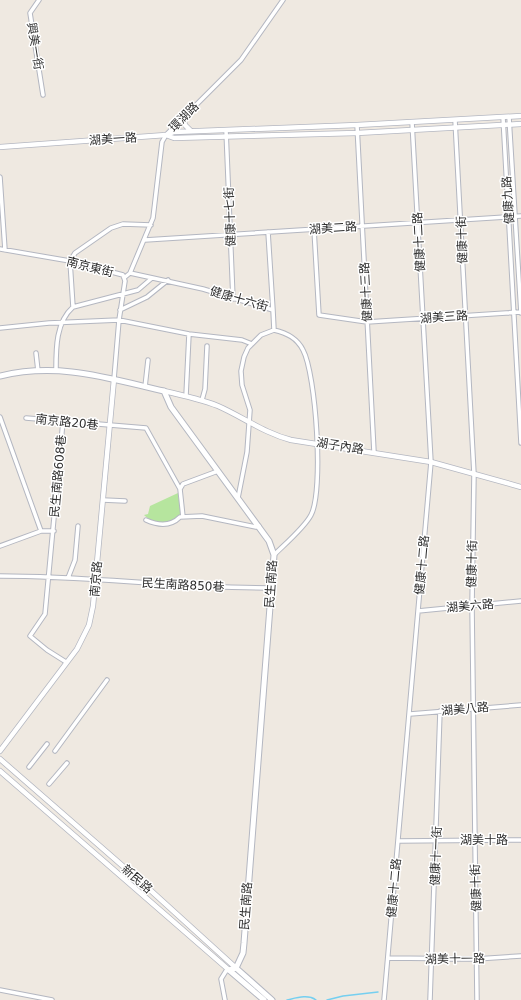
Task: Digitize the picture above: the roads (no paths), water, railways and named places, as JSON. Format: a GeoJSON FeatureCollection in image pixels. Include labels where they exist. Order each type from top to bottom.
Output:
{"type":"FeatureCollection","features":[{"type":"Feature","properties":{"kind":"main road"},"geometry":{"type":"LineString","coordinates":[[0,376],[18,372],[56,369],[114,379],[164,391]]}},
{"type":"Feature","properties":{"kind":"main road","name":"民生南路"},"geometry":{"type":"LineString","coordinates":[[164,391],[171,407],[259,526],[269,541],[274,555],[270,588],[244,943],[243,953],[236,968]]}},
{"type":"Feature","properties":{"kind":"main road"},"geometry":{"type":"LineString","coordinates":[[230,970],[236,968]]}},
{"type":"Feature","properties":{"kind":"main road","name":"新民路"},"geometry":{"type":"LineString","coordinates":[[236,968],[272,1000]]}},
{"type":"Feature","properties":{"kind":"main road","name":"新民路"},"geometry":{"type":"LineString","coordinates":[[230,970],[264,1000]]}},
{"type":"Feature","properties":{"kind":"street","name":"興美一街"},"geometry":{"type":"LineString","coordinates":[[39,0],[30,13],[43,95]]}},
{"type":"Feature","properties":{"kind":"street","name":"環湖路"},"geometry":{"type":"LineString","coordinates":[[124,278],[130,273],[151,225],[162,142],[166,135],[241,60],[283,0]]}},
{"type":"Feature","properties":{"kind":"street"},"geometry":{"type":"LineString","coordinates":[[166,135],[174,132],[191,131],[357,126],[521,116]]}},
{"type":"Feature","properties":{"kind":"street"},"geometry":{"type":"LineString","coordinates":[[503,117],[503,125]]}},
{"type":"Feature","properties":{"kind":"street","name":"健康九路"},"geometry":{"type":"LineString","coordinates":[[509,117],[521,312]]}},
{"type":"Feature","properties":{"kind":"street"},"geometry":{"type":"LineString","coordinates":[[183,118],[185,125],[191,131]]}},
{"type":"Feature","properties":{"kind":"street"},"geometry":{"type":"LineString","coordinates":[[455,120],[456,128]]}},
{"type":"Feature","properties":{"kind":"street"},"geometry":{"type":"LineString","coordinates":[[412,122],[412,130]]}},
{"type":"Feature","properties":{"kind":"street","name":"湖美一路"},"geometry":{"type":"LineString","coordinates":[[0,147],[166,135],[174,138],[357,133],[521,124]]}},
{"type":"Feature","properties":{"kind":"street","name":"健康九路"},"geometry":{"type":"LineString","coordinates":[[503,125],[521,444]]}},
{"type":"Feature","properties":{"kind":"street"},"geometry":{"type":"LineString","coordinates":[[357,126],[357,133]]}},
{"type":"Feature","properties":{"kind":"street","name":"健康十街"},"geometry":{"type":"LineString","coordinates":[[456,128],[474,474],[472,606],[475,840],[478,925],[476,959],[477,1000]]}},
{"type":"Feature","properties":{"kind":"street"},"geometry":{"type":"LineString","coordinates":[[226,130],[226,136]]}},
{"type":"Feature","properties":{"kind":"street","name":"健康十二路"},"geometry":{"type":"LineString","coordinates":[[384,1000],[431,462],[424,318],[412,130]]}},
{"type":"Feature","properties":{"kind":"street","name":"健康十三路"},"geometry":{"type":"LineString","coordinates":[[357,133],[374,452]]}},
{"type":"Feature","properties":{"kind":"street","name":"健康十七街"},"geometry":{"type":"LineString","coordinates":[[226,136],[233,299]]}},
{"type":"Feature","properties":{"kind":"street"},"geometry":{"type":"LineString","coordinates":[[0,177],[5,250]]}},
{"type":"Feature","properties":{"kind":"street","name":"湖美二路"},"geometry":{"type":"LineString","coordinates":[[145,240],[521,216]]}},
{"type":"Feature","properties":{"kind":"street"},"geometry":{"type":"LineString","coordinates":[[73,307],[70,261],[75,253],[111,228],[123,224],[151,225]]}},
{"type":"Feature","properties":{"kind":"street","name":"湖美三路"},"geometry":{"type":"LineString","coordinates":[[314,229],[319,315],[367,322],[521,312]]}},
{"type":"Feature","properties":{"kind":"street","name":"健康十六街"},"geometry":{"type":"LineString","coordinates":[[130,273],[168,280],[272,310],[268,232]]}},
{"type":"Feature","properties":{"kind":"street","name":"南京東街"},"geometry":{"type":"LineString","coordinates":[[0,249],[70,261],[123,275],[125,281],[120,310],[114,379]]}},
{"type":"Feature","properties":{"kind":"street"},"geometry":{"type":"LineString","coordinates":[[56,369],[56,348],[65,314],[73,307],[138,290],[152,278]]}},
{"type":"Feature","properties":{"kind":"street"},"geometry":{"type":"LineString","coordinates":[[120,310],[137,303],[168,280]]}},
{"type":"Feature","properties":{"kind":"street"},"geometry":{"type":"LineString","coordinates":[[272,310],[274,330]]}},
{"type":"Feature","properties":{"kind":"street"},"geometry":{"type":"LineString","coordinates":[[0,328],[62,322],[119,320],[189,334],[242,340],[252,344]]}},
{"type":"Feature","properties":{"kind":"street"},"geometry":{"type":"LineString","coordinates":[[238,498],[247,452],[250,410],[242,385],[241,370],[244,357],[252,344],[261,335],[274,330],[291,336],[302,348],[307,358],[314,394],[318,488],[311,515],[274,555]]}},
{"type":"Feature","properties":{"kind":"street"},"geometry":{"type":"LineString","coordinates":[[186,396],[189,334]]}},
{"type":"Feature","properties":{"kind":"street"},"geometry":{"type":"LineString","coordinates":[[202,400],[205,389],[207,346]]}},
{"type":"Feature","properties":{"kind":"street"},"geometry":{"type":"LineString","coordinates":[[36,353],[38,371]]}},
{"type":"Feature","properties":{"kind":"street"},"geometry":{"type":"LineString","coordinates":[[145,386],[148,360]]}},
{"type":"Feature","properties":{"kind":"street","name":"南京路"},"geometry":{"type":"LineString","coordinates":[[0,751],[77,649],[89,625],[96,579],[114,379]]}},
{"type":"Feature","properties":{"kind":"street","name":"湖子內路"},"geometry":{"type":"LineString","coordinates":[[164,391],[202,400],[219,407],[273,435],[291,440],[316,442],[431,462],[521,487]]}},
{"type":"Feature","properties":{"kind":"street","name":"民生南路608巷"},"geometry":{"type":"LineString","coordinates":[[0,418],[41,531],[54,531]]}},
{"type":"Feature","properties":{"kind":"street","name":"南京路20巷"},"geometry":{"type":"LineString","coordinates":[[26,418],[146,428],[180,489]]}},
{"type":"Feature","properties":{"kind":"street","name":"民生南路608巷"},"geometry":{"type":"LineString","coordinates":[[63,421],[54,531],[45,614],[30,636],[47,650],[66,662]]}},
{"type":"Feature","properties":{"kind":"street"},"geometry":{"type":"LineString","coordinates":[[183,517],[180,489],[183,484],[218,471]]}},
{"type":"Feature","properties":{"kind":"street"},"geometry":{"type":"LineString","coordinates":[[103,500],[125,501]]}},
{"type":"Feature","properties":{"kind":"street"},"geometry":{"type":"LineString","coordinates":[[146,520],[154,524],[164,524],[175,522],[180,517],[202,516],[256,527],[259,526]]}},
{"type":"Feature","properties":{"kind":"street"},"geometry":{"type":"LineString","coordinates":[[68,578],[75,560],[78,526]]}},
{"type":"Feature","properties":{"kind":"street"},"geometry":{"type":"LineString","coordinates":[[0,546],[41,531]]}},
{"type":"Feature","properties":{"kind":"street","name":"民生南路850巷"},"geometry":{"type":"LineString","coordinates":[[0,576],[49,576],[157,585],[270,588]]}},
{"type":"Feature","properties":{"kind":"street","name":"湖美六路"},"geometry":{"type":"LineString","coordinates":[[418,611],[521,601]]}},
{"type":"Feature","properties":{"kind":"street"},"geometry":{"type":"LineString","coordinates":[[55,751],[108,680]]}},
{"type":"Feature","properties":{"kind":"street","name":"湖美八路"},"geometry":{"type":"LineString","coordinates":[[410,714],[521,704]]}},
{"type":"Feature","properties":{"kind":"street","name":"健康十一街"},"geometry":{"type":"LineString","coordinates":[[430,1000],[437,840],[440,711]]}},
{"type":"Feature","properties":{"kind":"street"},"geometry":{"type":"LineString","coordinates":[[29,767],[47,744]]}},
{"type":"Feature","properties":{"kind":"street","name":"新民路"},"geometry":{"type":"LineString","coordinates":[[0,759],[148,888],[236,968]]}},
{"type":"Feature","properties":{"kind":"street"},"geometry":{"type":"LineString","coordinates":[[49,784],[67,763]]}},
{"type":"Feature","properties":{"kind":"street","name":"新民路"},"geometry":{"type":"LineString","coordinates":[[0,771],[230,970]]}},
{"type":"Feature","properties":{"kind":"street","name":"湖美十路"},"geometry":{"type":"LineString","coordinates":[[398,841],[521,840]]}},
{"type":"Feature","properties":{"kind":"street","name":"湖美十一路"},"geometry":{"type":"LineString","coordinates":[[388,958],[432,960],[521,956]]}},
{"type":"Feature","properties":{"kind":"street"},"geometry":{"type":"LineString","coordinates":[[225,1000],[221,979],[226,971],[230,970]]}},
{"type":"Feature","properties":{"kind":"street"},"geometry":{"type":"LineString","coordinates":[[0,990],[52,1000]]}},
{"type":"Feature","properties":{"kind":"waterway"},"geometry":{"type":"LineString","coordinates":[[327,1000],[343,996],[378,992]]}},
{"type":"Feature","properties":{"kind":"waterway"},"geometry":{"type":"LineString","coordinates":[[287,1000],[306,997],[316,1000]]}}]}
